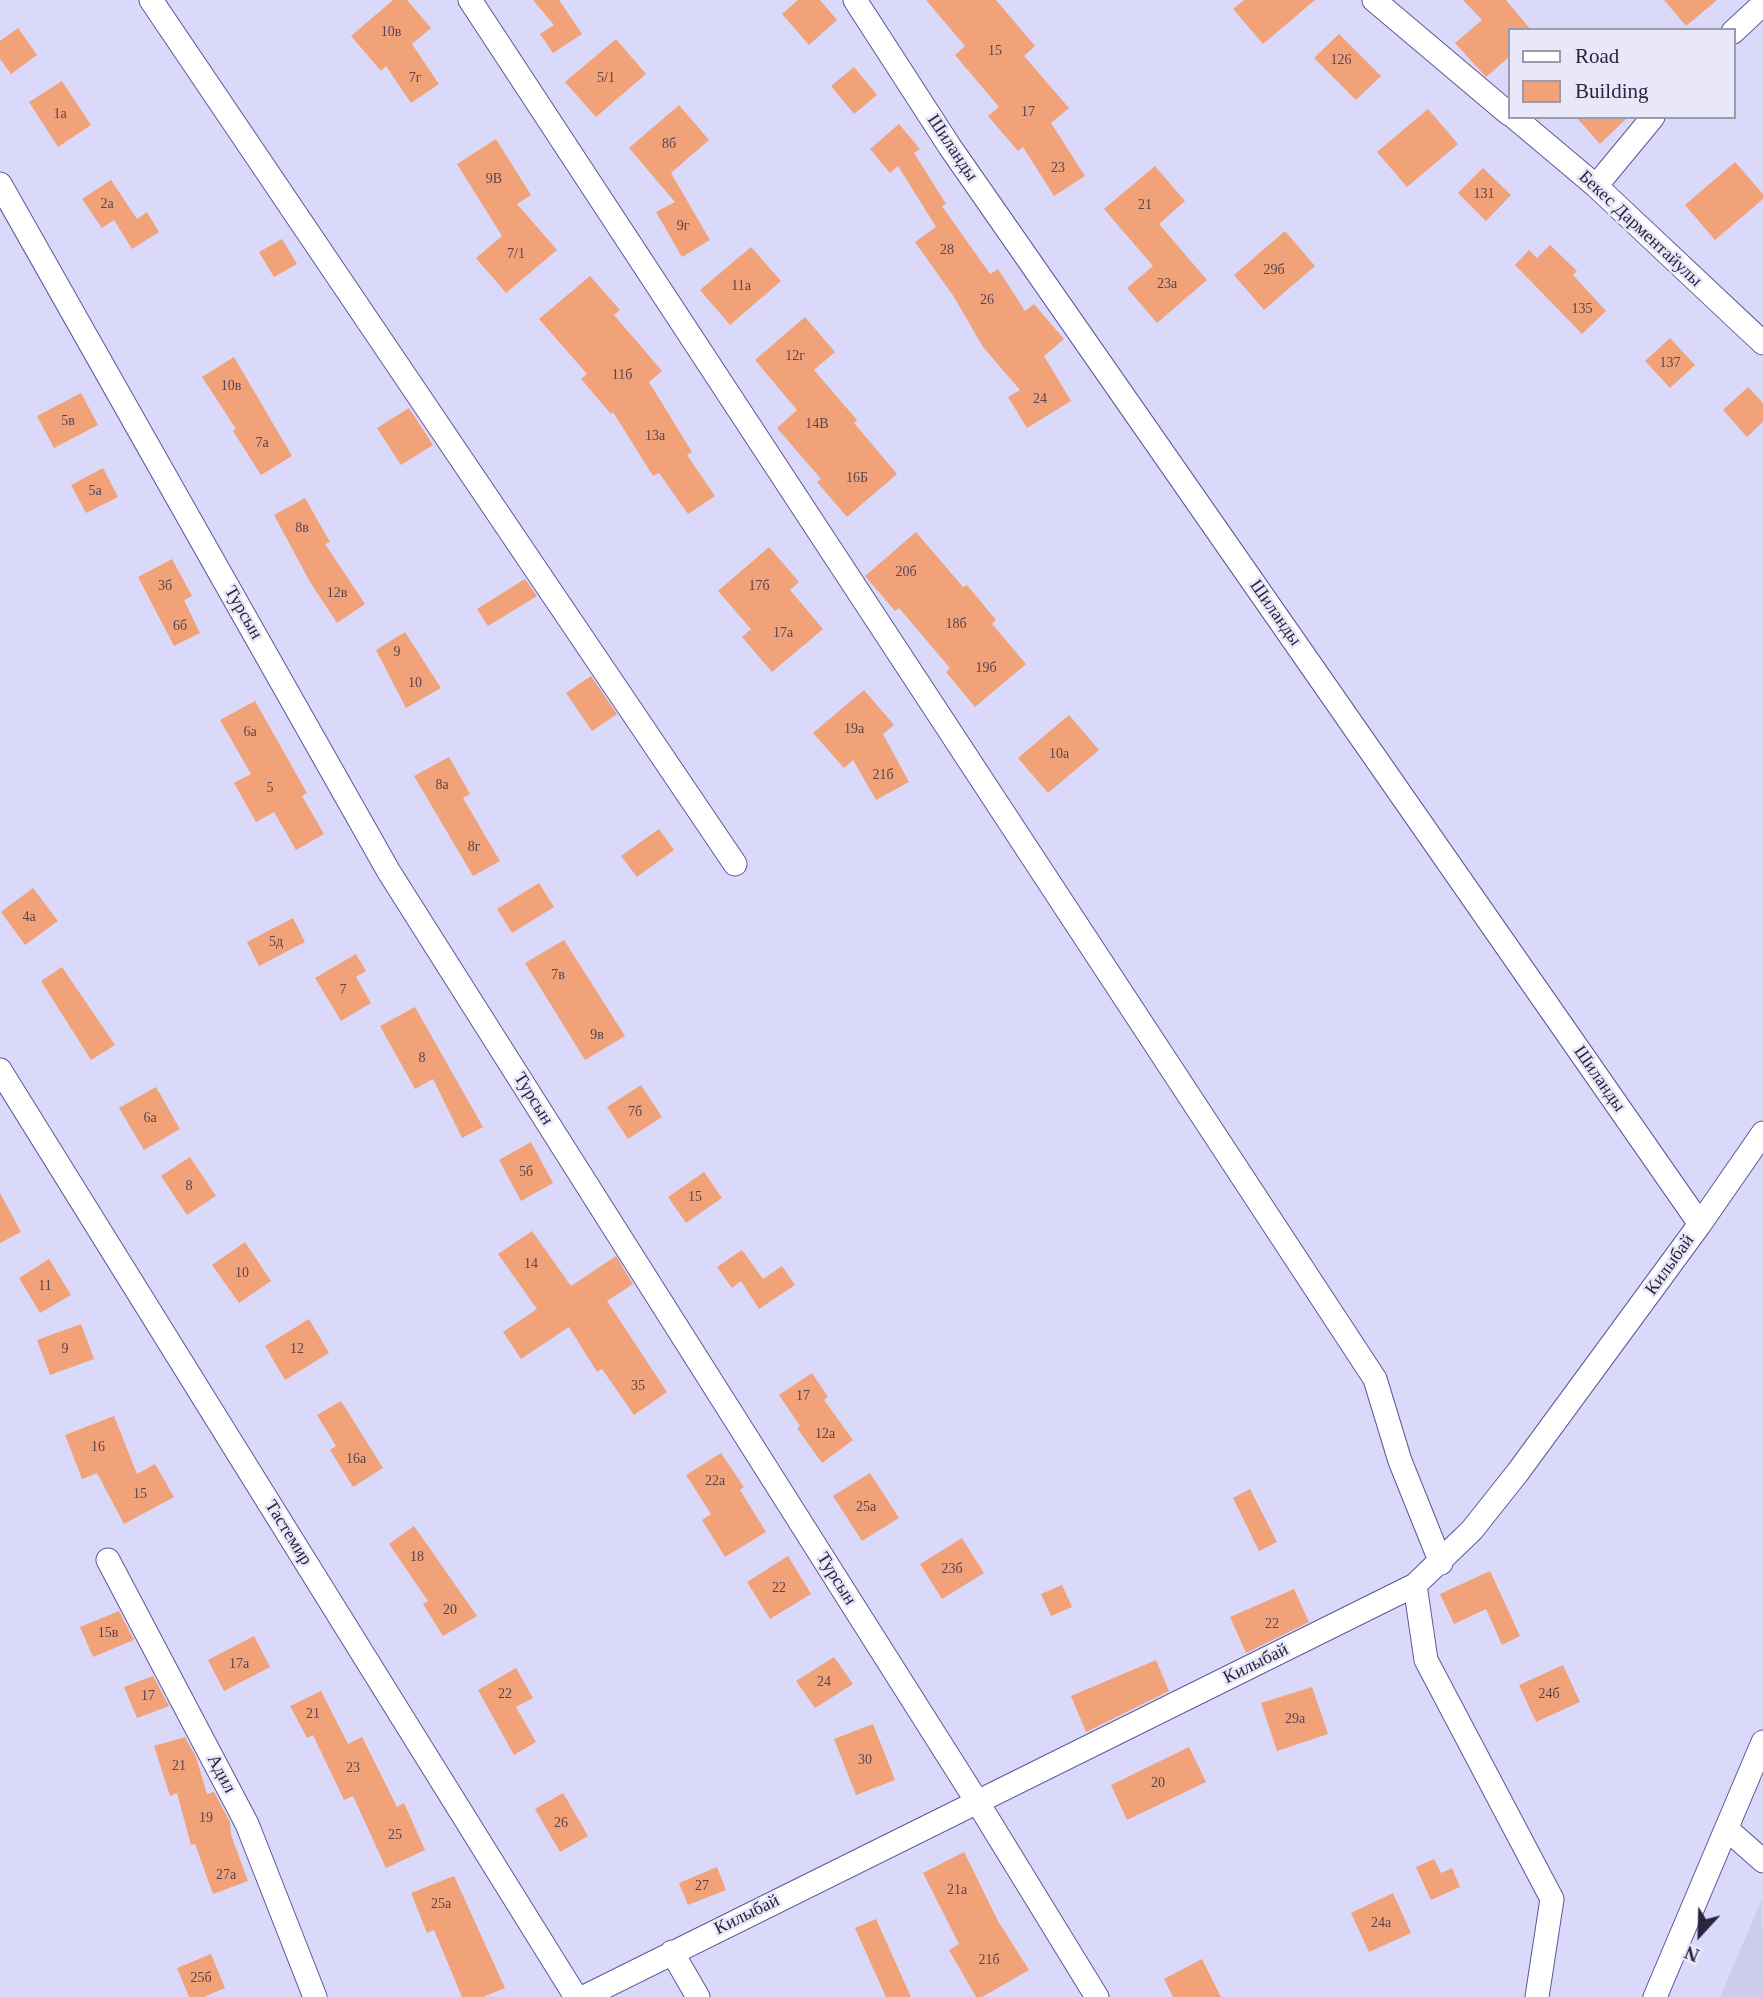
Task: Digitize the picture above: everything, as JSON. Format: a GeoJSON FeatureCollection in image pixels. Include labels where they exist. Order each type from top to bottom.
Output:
{"type":"FeatureCollection","features":[{"type":"Feature","properties":{"kind":"street"},"geometry":{"type":"LineString","coordinates":[[151,0],[735,864]]}},
{"type":"Feature","properties":{"kind":"street"},"geometry":{"type":"LineString","coordinates":[[470,0],[1375,1379],[1400,1461],[1441,1563]]}},
{"type":"Feature","properties":{"kind":"street","name":"Шиланды"},"geometry":{"type":"LineString","coordinates":[[855,0],[950,147],[1700,1224]]}},
{"type":"Feature","properties":{"kind":"street"},"geometry":{"type":"LineString","coordinates":[[1374,0],[1508,113]]}},
{"type":"Feature","properties":{"kind":"street"},"geometry":{"type":"LineString","coordinates":[[1735,30],[1763,4]]}},
{"type":"Feature","properties":{"kind":"street","name":"Бекес Дарментайулы"},"geometry":{"type":"LineString","coordinates":[[1516,119],[1596,186],[1763,343]]}},
{"type":"Feature","properties":{"kind":"street"},"geometry":{"type":"LineString","coordinates":[[1596,186],[1651,119]]}},
{"type":"Feature","properties":{"kind":"street","name":"Турсын"},"geometry":{"type":"LineString","coordinates":[[0,184],[389,872],[978,1802],[1097,1997]]}},
{"type":"Feature","properties":{"kind":"street","name":"Тастемир"},"geometry":{"type":"LineString","coordinates":[[0,1070],[576,1997]]}},
{"type":"Feature","properties":{"kind":"street","name":"Килыбай"},"geometry":{"type":"LineString","coordinates":[[584,1997],[1415,1585],[1441,1563],[1518,1472],[1700,1224],[1763,1133]]}},
{"type":"Feature","properties":{"kind":"street","name":"Адил"},"geometry":{"type":"LineString","coordinates":[[108,1560],[247,1824],[315,1997]]}},
{"type":"Feature","properties":{"kind":"street"},"geometry":{"type":"LineString","coordinates":[[1415,1585],[1426,1660],[1552,1899],[1537,1997]]}},
{"type":"Feature","properties":{"kind":"street"},"geometry":{"type":"LineString","coordinates":[[1655,1997],[1763,1742]]}},
{"type":"Feature","properties":{"kind":"street"},"geometry":{"type":"LineString","coordinates":[[1728,1830],[1763,1861]]}},
{"type":"Feature","properties":{"kind":"street"},"geometry":{"type":"LineString","coordinates":[[672,1952],[698,1997]]}},
{"type":"Feature","properties":{"kind":"shaded area"},"geometry":{"type":"Polygon","coordinates":[[[1762,1899],[1763,1997],[1720,1997],[1762,1899]]]}},
{"type":"Feature","properties":{"kind":"building"},"geometry":{"type":"Polygon","coordinates":[[[393,0],[407,0],[431,28],[412,44],[439,84],[411,103],[386,66],[381,71],[351,36],[393,0]]]}},
{"type":"Feature","properties":{"kind":"building"},"geometry":{"type":"Polygon","coordinates":[[[533,0],[559,0],[582,34],[553,53],[540,34],[554,25],[533,0]]]}},
{"type":"Feature","properties":{"kind":"building"},"geometry":{"type":"Polygon","coordinates":[[[798,0],[820,0],[837,20],[809,45],[782,14],[798,0]]]}},
{"type":"Feature","properties":{"kind":"building"},"geometry":{"type":"Polygon","coordinates":[[[926,0],[996,0],[1035,46],[1024,56],[1069,108],[1051,123],[1085,176],[1054,196],[1023,147],[1018,151],[988,116],[999,107],[955,55],[965,46],[926,0]]]}},
{"type":"Feature","properties":{"kind":"building"},"geometry":{"type":"Polygon","coordinates":[[[1244,0],[1315,0],[1263,44],[1233,9],[1244,0]]]}},
{"type":"Feature","properties":{"kind":"building"},"geometry":{"type":"Polygon","coordinates":[[[1463,0],[1506,0],[1529,28],[1508,28],[1508,58],[1486,77],[1455,43],[1482,20],[1463,0]]]}},
{"type":"Feature","properties":{"kind":"building"},"geometry":{"type":"Polygon","coordinates":[[[1664,0],[1717,0],[1686,26],[1664,0]]]}},
{"type":"Feature","properties":{"kind":"building"},"geometry":{"type":"Polygon","coordinates":[[[18,28],[37,55],[11,74],[0,59],[0,41],[18,28]]]}},
{"type":"Feature","properties":{"kind":"building"},"geometry":{"type":"Polygon","coordinates":[[[1339,34],[1381,76],[1356,100],[1314,58],[1339,34]]]}},
{"type":"Feature","properties":{"kind":"building"},"geometry":{"type":"Polygon","coordinates":[[[616,39],[646,74],[596,117],[565,82],[616,39]]]}},
{"type":"Feature","properties":{"kind":"building"},"geometry":{"type":"Polygon","coordinates":[[[854,67],[877,95],[854,114],[831,86],[854,67]]]}},
{"type":"Feature","properties":{"kind":"building"},"geometry":{"type":"Polygon","coordinates":[[[62,81],[91,125],[58,147],[29,102],[62,81]]]}},
{"type":"Feature","properties":{"kind":"building"},"geometry":{"type":"Polygon","coordinates":[[[679,105],[709,140],[671,173],[710,240],[682,257],[656,212],[675,202],[629,148],[679,105]]]}},
{"type":"Feature","properties":{"kind":"building"},"geometry":{"type":"Polygon","coordinates":[[[1428,109],[1458,144],[1407,187],[1377,152],[1428,109]]]}},
{"type":"Feature","properties":{"kind":"building"},"geometry":{"type":"Polygon","coordinates":[[[1578,119],[1626,119],[1600,144],[1578,119]]]}},
{"type":"Feature","properties":{"kind":"building"},"geometry":{"type":"Polygon","coordinates":[[[899,124],[920,149],[914,153],[946,204],[942,206],[990,274],[998,269],[1025,311],[1034,304],[1064,339],[1044,356],[1071,401],[1027,428],[1008,397],[1020,390],[983,347],[954,297],[915,242],[936,227],[898,166],[890,173],[870,149],[899,124]]]}},
{"type":"Feature","properties":{"kind":"building"},"geometry":{"type":"Polygon","coordinates":[[[496,139],[531,195],[517,204],[557,250],[506,293],[476,258],[502,236],[457,164],[496,139]]]}},
{"type":"Feature","properties":{"kind":"building"},"geometry":{"type":"Polygon","coordinates":[[[1735,162],[1763,194],[1763,199],[1715,240],[1685,205],[1735,162]]]}},
{"type":"Feature","properties":{"kind":"building"},"geometry":{"type":"Polygon","coordinates":[[[1155,166],[1185,201],[1159,224],[1207,280],[1157,323],[1127,288],[1153,266],[1104,209],[1155,166]]]}},
{"type":"Feature","properties":{"kind":"building"},"geometry":{"type":"Polygon","coordinates":[[[1483,168],[1511,195],[1486,221],[1458,193],[1483,168]]]}},
{"type":"Feature","properties":{"kind":"building"},"geometry":{"type":"Polygon","coordinates":[[[111,180],[137,219],[147,212],[159,232],[132,249],[114,220],[102,228],[82,199],[111,180]]]}},
{"type":"Feature","properties":{"kind":"building"},"geometry":{"type":"Polygon","coordinates":[[[1285,231],[1315,266],[1264,310],[1234,275],[1285,231]]]}},
{"type":"Feature","properties":{"kind":"building"},"geometry":{"type":"Polygon","coordinates":[[[282,239],[297,264],[274,277],[259,252],[282,239]]]}},
{"type":"Feature","properties":{"kind":"building"},"geometry":{"type":"Polygon","coordinates":[[[1550,245],[1577,271],[1573,275],[1606,311],[1582,334],[1515,265],[1529,250],[1537,258],[1550,245]]]}},
{"type":"Feature","properties":{"kind":"building"},"geometry":{"type":"Polygon","coordinates":[[[751,247],[781,281],[730,325],[700,290],[751,247]]]}},
{"type":"Feature","properties":{"kind":"building"},"geometry":{"type":"Polygon","coordinates":[[[590,276],[620,310],[614,315],[662,371],[649,382],[692,452],[687,455],[715,496],[688,514],[659,473],[653,476],[613,412],[611,414],[581,379],[587,374],[539,319],[590,276]]]}},
{"type":"Feature","properties":{"kind":"building"},"geometry":{"type":"Polygon","coordinates":[[[805,317],[835,352],[814,370],[857,420],[854,423],[897,474],[847,517],[817,482],[821,479],[777,428],[797,410],[755,360],[805,317]]]}},
{"type":"Feature","properties":{"kind":"building"},"geometry":{"type":"Polygon","coordinates":[[[1670,338],[1695,365],[1670,388],[1645,361],[1670,338]]]}},
{"type":"Feature","properties":{"kind":"building"},"geometry":{"type":"Polygon","coordinates":[[[234,357],[292,456],[261,475],[233,431],[236,429],[202,377],[234,357]]]}},
{"type":"Feature","properties":{"kind":"building"},"geometry":{"type":"Polygon","coordinates":[[[1748,387],[1763,403],[1763,422],[1747,437],[1723,410],[1748,387]]]}},
{"type":"Feature","properties":{"kind":"building"},"geometry":{"type":"Polygon","coordinates":[[[81,393],[98,425],[54,448],[37,416],[81,393]]]}},
{"type":"Feature","properties":{"kind":"building"},"geometry":{"type":"Polygon","coordinates":[[[409,408],[433,445],[401,465],[377,428],[409,408]]]}},
{"type":"Feature","properties":{"kind":"building"},"geometry":{"type":"Polygon","coordinates":[[[103,468],[118,497],[86,513],[71,485],[103,468]]]}},
{"type":"Feature","properties":{"kind":"building"},"geometry":{"type":"Polygon","coordinates":[[[305,498],[330,542],[325,544],[365,604],[337,623],[310,582],[274,515],[305,498]]]}},
{"type":"Feature","properties":{"kind":"building"},"geometry":{"type":"Polygon","coordinates":[[[916,532],[963,587],[967,585],[996,620],[992,624],[1026,664],[975,707],[946,672],[950,668],[899,608],[895,611],[865,576],[916,532]]]}},
{"type":"Feature","properties":{"kind":"building"},"geometry":{"type":"Polygon","coordinates":[[[769,547],[799,582],[790,590],[823,629],[772,672],[742,637],[751,629],[718,591],[769,547]]]}},
{"type":"Feature","properties":{"kind":"building"},"geometry":{"type":"Polygon","coordinates":[[[172,559],[192,596],[184,600],[200,633],[174,646],[138,577],[172,559]]]}},
{"type":"Feature","properties":{"kind":"building"},"geometry":{"type":"Polygon","coordinates":[[[525,579],[537,596],[488,626],[477,609],[525,579]]]}},
{"type":"Feature","properties":{"kind":"building"},"geometry":{"type":"Polygon","coordinates":[[[405,632],[441,688],[406,708],[376,650],[405,632]]]}},
{"type":"Feature","properties":{"kind":"building"},"geometry":{"type":"Polygon","coordinates":[[[591,676],[617,714],[592,731],[566,693],[591,676]]]}},
{"type":"Feature","properties":{"kind":"building"},"geometry":{"type":"Polygon","coordinates":[[[864,690],[894,725],[883,734],[909,782],[876,800],[853,760],[844,768],[813,733],[864,690]]]}},
{"type":"Feature","properties":{"kind":"building"},"geometry":{"type":"Polygon","coordinates":[[[255,701],[307,793],[302,796],[324,834],[296,850],[274,812],[256,822],[234,783],[251,774],[220,720],[255,701]]]}},
{"type":"Feature","properties":{"kind":"building"},"geometry":{"type":"Polygon","coordinates":[[[1069,715],[1099,750],[1048,793],[1018,758],[1069,715]]]}},
{"type":"Feature","properties":{"kind":"building"},"geometry":{"type":"Polygon","coordinates":[[[449,757],[470,794],[463,798],[500,861],[473,876],[414,776],[449,757]]]}},
{"type":"Feature","properties":{"kind":"building"},"geometry":{"type":"Polygon","coordinates":[[[659,829],[674,850],[637,877],[621,856],[659,829]]]}},
{"type":"Feature","properties":{"kind":"building"},"geometry":{"type":"Polygon","coordinates":[[[539,883],[554,907],[512,933],[497,909],[539,883]]]}},
{"type":"Feature","properties":{"kind":"building"},"geometry":{"type":"Polygon","coordinates":[[[33,888],[58,921],[25,945],[1,912],[33,888]]]}},
{"type":"Feature","properties":{"kind":"building"},"geometry":{"type":"Polygon","coordinates":[[[293,918],[305,942],[259,966],[247,942],[293,918]]]}},
{"type":"Feature","properties":{"kind":"building"},"geometry":{"type":"Polygon","coordinates":[[[564,940],[625,1036],[585,1060],[525,963],[564,940]]]}},
{"type":"Feature","properties":{"kind":"building"},"geometry":{"type":"Polygon","coordinates":[[[356,954],[366,971],[356,977],[371,1003],[341,1021],[315,978],[356,954]]]}},
{"type":"Feature","properties":{"kind":"building"},"geometry":{"type":"Polygon","coordinates":[[[62,967],[115,1045],[91,1060],[41,981],[62,967]]]}},
{"type":"Feature","properties":{"kind":"building"},"geometry":{"type":"Polygon","coordinates":[[[415,1007],[483,1127],[462,1138],[433,1079],[415,1089],[380,1026],[415,1007]]]}},
{"type":"Feature","properties":{"kind":"building"},"geometry":{"type":"Polygon","coordinates":[[[641,1085],[662,1117],[628,1139],[607,1107],[641,1085]]]}},
{"type":"Feature","properties":{"kind":"building"},"geometry":{"type":"Polygon","coordinates":[[[156,1087],[180,1129],[144,1150],[119,1108],[156,1087]]]}},
{"type":"Feature","properties":{"kind":"building"},"geometry":{"type":"Polygon","coordinates":[[[531,1142],[553,1183],[521,1201],[499,1160],[531,1142]]]}},
{"type":"Feature","properties":{"kind":"building"},"geometry":{"type":"Polygon","coordinates":[[[190,1157],[216,1196],[187,1215],[161,1176],[190,1157]]]}},
{"type":"Feature","properties":{"kind":"building"},"geometry":{"type":"Polygon","coordinates":[[[704,1172],[722,1198],[686,1223],[668,1197],[704,1172]]]}},
{"type":"Feature","properties":{"kind":"building"},"geometry":{"type":"Polygon","coordinates":[[[0,1193],[21,1232],[0,1243],[0,1193]]]}},
{"type":"Feature","properties":{"kind":"building"},"geometry":{"type":"Polygon","coordinates":[[[532,1231],[571,1286],[616,1256],[633,1284],[607,1301],[667,1392],[634,1415],[602,1369],[597,1372],[569,1327],[521,1359],[503,1332],[537,1309],[498,1254],[532,1231]]]}},
{"type":"Feature","properties":{"kind":"building"},"geometry":{"type":"Polygon","coordinates":[[[245,1242],[271,1281],[239,1303],[212,1265],[245,1242]]]}},
{"type":"Feature","properties":{"kind":"building"},"geometry":{"type":"Polygon","coordinates":[[[742,1250],[763,1279],[782,1266],[795,1285],[759,1309],[741,1281],[732,1288],[717,1267],[742,1250]]]}},
{"type":"Feature","properties":{"kind":"building"},"geometry":{"type":"Polygon","coordinates":[[[49,1259],[71,1295],[40,1313],[19,1278],[49,1259]]]}},
{"type":"Feature","properties":{"kind":"building"},"geometry":{"type":"Polygon","coordinates":[[[309,1319],[329,1353],[285,1380],[265,1346],[309,1319]]]}},
{"type":"Feature","properties":{"kind":"building"},"geometry":{"type":"Polygon","coordinates":[[[81,1324],[94,1359],[50,1375],[37,1340],[81,1324]]]}},
{"type":"Feature","properties":{"kind":"building"},"geometry":{"type":"Polygon","coordinates":[[[812,1373],[828,1397],[824,1400],[853,1440],[822,1463],[797,1428],[800,1426],[779,1395],[812,1373]]]}},
{"type":"Feature","properties":{"kind":"building"},"geometry":{"type":"Polygon","coordinates":[[[341,1401],[383,1468],[353,1487],[330,1450],[336,1446],[317,1415],[341,1401]]]}},
{"type":"Feature","properties":{"kind":"building"},"geometry":{"type":"Polygon","coordinates":[[[114,1416],[137,1474],[155,1464],[174,1497],[124,1524],[97,1473],[82,1479],[65,1435],[114,1416]]]}},
{"type":"Feature","properties":{"kind":"building"},"geometry":{"type":"Polygon","coordinates":[[[721,1453],[744,1487],[740,1490],[766,1532],[725,1557],[702,1520],[711,1514],[686,1475],[721,1453]]]}},
{"type":"Feature","properties":{"kind":"building"},"geometry":{"type":"Polygon","coordinates":[[[870,1473],[899,1518],[862,1541],[833,1496],[870,1473]]]}},
{"type":"Feature","properties":{"kind":"building"},"geometry":{"type":"Polygon","coordinates":[[[1250,1489],[1277,1542],[1259,1551],[1233,1498],[1250,1489]]]}},
{"type":"Feature","properties":{"kind":"building"},"geometry":{"type":"Polygon","coordinates":[[[414,1526],[477,1616],[443,1636],[423,1604],[428,1601],[389,1544],[414,1526]]]}},
{"type":"Feature","properties":{"kind":"building"},"geometry":{"type":"Polygon","coordinates":[[[962,1538],[984,1573],[942,1599],[920,1564],[962,1538]]]}},
{"type":"Feature","properties":{"kind":"building"},"geometry":{"type":"Polygon","coordinates":[[[788,1556],[811,1594],[770,1619],[747,1582],[788,1556]]]}},
{"type":"Feature","properties":{"kind":"building"},"geometry":{"type":"Polygon","coordinates":[[[1490,1571],[1520,1636],[1502,1645],[1486,1609],[1454,1624],[1440,1594],[1490,1571]]]}},
{"type":"Feature","properties":{"kind":"building"},"geometry":{"type":"Polygon","coordinates":[[[1062,1585],[1072,1607],[1051,1616],[1041,1594],[1062,1585]]]}},
{"type":"Feature","properties":{"kind":"building"},"geometry":{"type":"Polygon","coordinates":[[[1294,1589],[1309,1622],[1246,1653],[1230,1617],[1294,1589]]]}},
{"type":"Feature","properties":{"kind":"building"},"geometry":{"type":"Polygon","coordinates":[[[119,1611],[134,1640],[93,1657],[80,1627],[119,1611]]]}},
{"type":"Feature","properties":{"kind":"building"},"geometry":{"type":"Polygon","coordinates":[[[254,1636],[270,1667],[224,1691],[208,1660],[254,1636]]]}},
{"type":"Feature","properties":{"kind":"building"},"geometry":{"type":"Polygon","coordinates":[[[834,1657],[853,1684],[815,1708],[796,1681],[834,1657]]]}},
{"type":"Feature","properties":{"kind":"building"},"geometry":{"type":"Polygon","coordinates":[[[1156,1660],[1169,1691],[1086,1732],[1071,1696],[1156,1660]]]}},
{"type":"Feature","properties":{"kind":"building"},"geometry":{"type":"Polygon","coordinates":[[[1563,1665],[1580,1702],[1536,1722],[1519,1685],[1563,1665]]]}},
{"type":"Feature","properties":{"kind":"building"},"geometry":{"type":"Polygon","coordinates":[[[516,1668],[533,1698],[516,1707],[536,1742],[514,1755],[478,1690],[516,1668]]]}},
{"type":"Feature","properties":{"kind":"building"},"geometry":{"type":"Polygon","coordinates":[[[153,1676],[169,1706],[137,1718],[124,1687],[153,1676]]]}},
{"type":"Feature","properties":{"kind":"building"},"geometry":{"type":"Polygon","coordinates":[[[1312,1687],[1328,1734],[1277,1751],[1261,1703],[1312,1687]]]}},
{"type":"Feature","properties":{"kind":"building"},"geometry":{"type":"Polygon","coordinates":[[[321,1691],[348,1744],[362,1737],[397,1807],[404,1803],[425,1850],[386,1868],[353,1796],[344,1800],[313,1735],[307,1738],[290,1706],[321,1691]]]}},
{"type":"Feature","properties":{"kind":"building"},"geometry":{"type":"Polygon","coordinates":[[[873,1724],[895,1780],[856,1795],[834,1739],[873,1724]]]}},
{"type":"Feature","properties":{"kind":"building"},"geometry":{"type":"Polygon","coordinates":[[[185,1737],[196,1757],[207,1794],[214,1792],[230,1822],[231,1835],[248,1881],[213,1894],[195,1844],[191,1845],[177,1793],[170,1796],[154,1746],[185,1737]]]}},
{"type":"Feature","properties":{"kind":"building"},"geometry":{"type":"Polygon","coordinates":[[[1189,1747],[1206,1782],[1127,1820],[1111,1785],[1189,1747]]]}},
{"type":"Feature","properties":{"kind":"building"},"geometry":{"type":"Polygon","coordinates":[[[563,1793],[588,1836],[560,1852],[535,1809],[563,1793]]]}},
{"type":"Feature","properties":{"kind":"building"},"geometry":{"type":"Polygon","coordinates":[[[964,1852],[998,1921],[1029,1970],[982,1997],[976,1997],[949,1950],[959,1944],[923,1873],[964,1852]]]}},
{"type":"Feature","properties":{"kind":"building"},"geometry":{"type":"Polygon","coordinates":[[[1434,1859],[1441,1873],[1452,1868],[1460,1887],[1431,1900],[1416,1867],[1434,1859]]]}},
{"type":"Feature","properties":{"kind":"building"},"geometry":{"type":"Polygon","coordinates":[[[717,1867],[726,1890],[688,1905],[679,1883],[717,1867]]]}},
{"type":"Feature","properties":{"kind":"building"},"geometry":{"type":"Polygon","coordinates":[[[454,1876],[505,1988],[483,1997],[462,1997],[434,1930],[427,1933],[411,1893],[454,1876]]]}},
{"type":"Feature","properties":{"kind":"building"},"geometry":{"type":"Polygon","coordinates":[[[1393,1893],[1411,1933],[1369,1952],[1351,1913],[1393,1893]]]}},
{"type":"Feature","properties":{"kind":"building"},"geometry":{"type":"Polygon","coordinates":[[[876,1919],[911,1997],[886,1997],[855,1928],[876,1919]]]}},
{"type":"Feature","properties":{"kind":"building"},"geometry":{"type":"Polygon","coordinates":[[[211,1954],[225,1988],[204,1997],[189,1997],[177,1968],[211,1954]]]}},
{"type":"Feature","properties":{"kind":"building"},"geometry":{"type":"Polygon","coordinates":[[[1202,1959],[1221,1997],[1173,1997],[1164,1979],[1202,1959]]]}}]}
